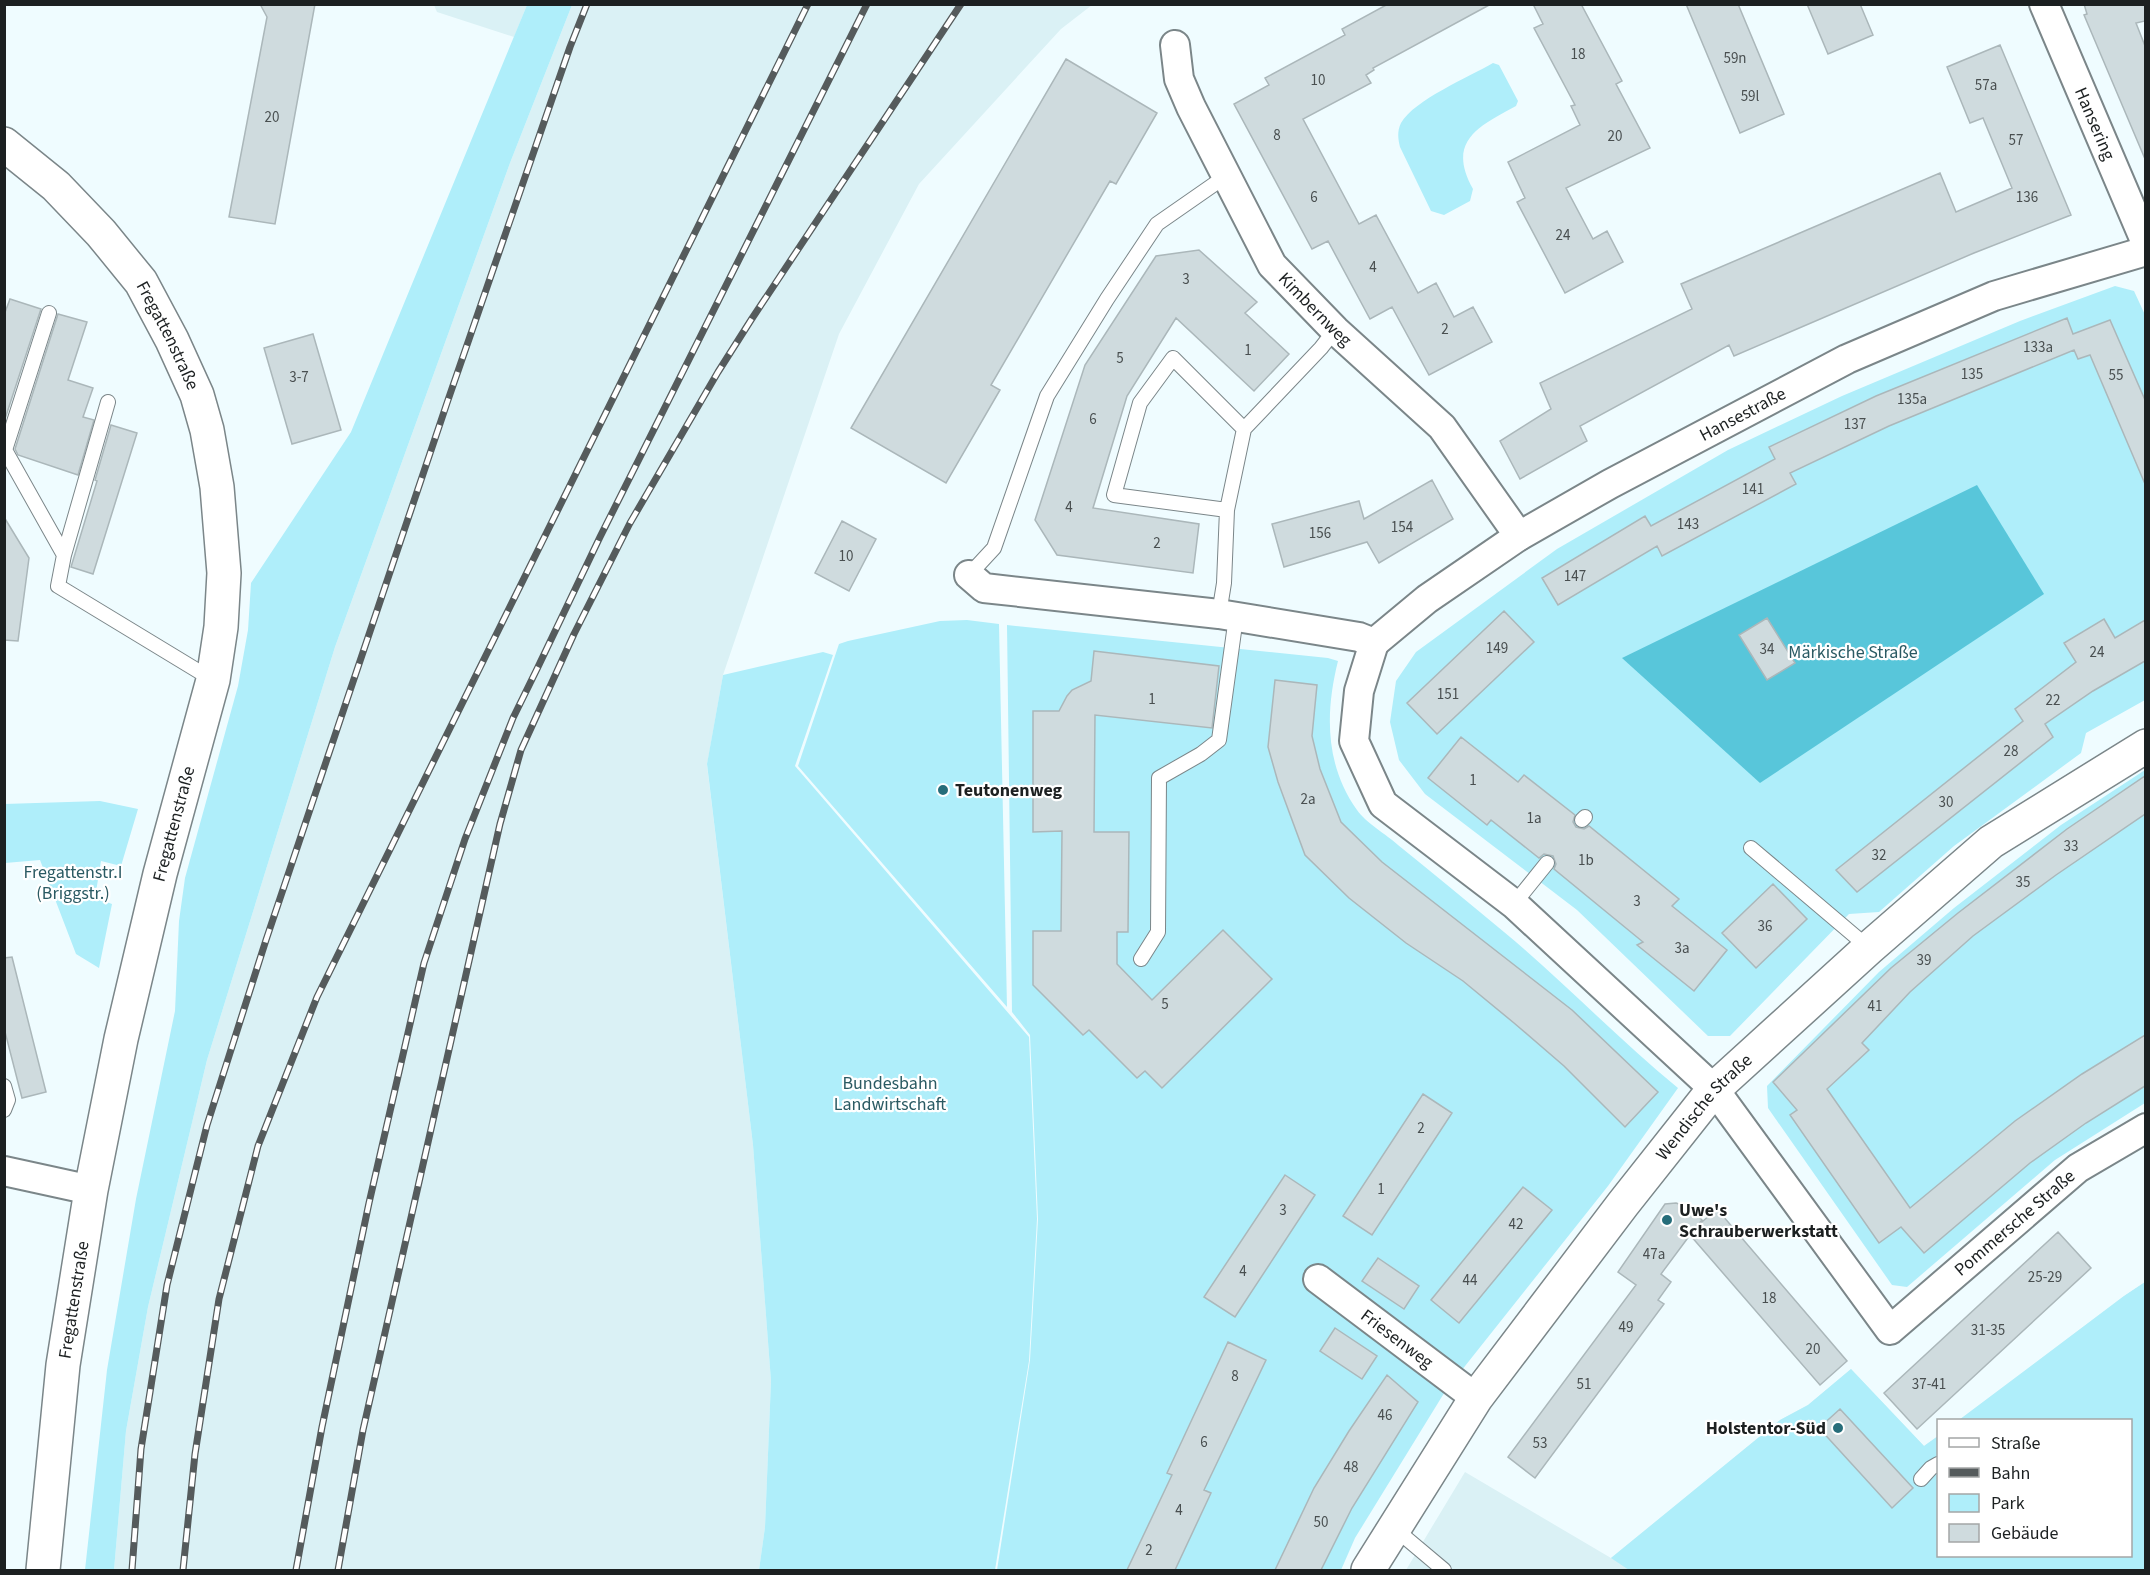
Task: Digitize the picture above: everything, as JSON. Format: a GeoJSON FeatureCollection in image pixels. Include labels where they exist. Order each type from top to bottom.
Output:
{"type":"FeatureCollection","features":[{"type":"Feature","properties":{"kind":"street","name":"Hansering"},"geometry":{"type":"LineString","coordinates":[[2044,4],[2145,243]]}},
{"type":"Feature","properties":{"kind":"street","name":"Kimbernweg"},"geometry":{"type":"LineString","coordinates":[[1174,45],[1179,79],[1272,265],[1335,330],[1442,427],[1519,536]]}},
{"type":"Feature","properties":{"kind":"street","name":"Fregattenstraße"},"geometry":{"type":"LineString","coordinates":[[4,144],[56,186],[101,233],[141,282],[172,340],[197,395],[211,453],[222,528],[224,573],[221,627],[213,680],[160,874],[121,1039],[91,1190],[63,1365],[43,1570]]}},
{"type":"Feature","properties":{"kind":"street","name":"Hansestraße"},"geometry":{"type":"LineString","coordinates":[[1374,643],[1427,599],[1519,536],[1610,484],[1847,359],[1994,296],[2145,251]]}},
{"type":"Feature","properties":{"kind":"street"},"geometry":{"type":"LineString","coordinates":[[969,575],[984,588],[1227,616],[1359,637],[1374,643],[1359,691],[1354,741],[1383,804],[1514,904],[1714,1089]]}},
{"type":"Feature","properties":{"kind":"street","name":"Wendische Straße"},"geometry":{"type":"LineString","coordinates":[[1368,1570],[1476,1398],[1623,1203],[1714,1089],[1869,948],[1991,842],[2145,746]]}},
{"type":"Feature","properties":{"kind":"street","name":"Pommersche Straße"},"geometry":{"type":"LineString","coordinates":[[1714,1089],[1890,1330],[2078,1168],[2145,1128]]}},
{"type":"Feature","properties":{"kind":"street"},"geometry":{"type":"LineString","coordinates":[[4,1171],[91,1190]]}},
{"type":"Feature","properties":{"kind":"street","name":"Friesenweg"},"geometry":{"type":"LineString","coordinates":[[1318,1280],[1476,1398]]}},
{"type":"Feature","properties":{"kind":"lane"},"geometry":{"type":"LineString","coordinates":[[969,575],[994,548],[1047,396],[1107,299],[1158,224],[1226,176]]}},
{"type":"Feature","properties":{"kind":"lane"},"geometry":{"type":"LineString","coordinates":[[49,313],[5,450],[64,555]]}},
{"type":"Feature","properties":{"kind":"lane"},"geometry":{"type":"LineString","coordinates":[[1141,959],[1158,932],[1159,778],[1201,754],[1219,740],[1227,616],[1224,583],[1227,510],[1244,429],[1321,348],[1335,330]]}},
{"type":"Feature","properties":{"kind":"lane"},"geometry":{"type":"LineString","coordinates":[[1227,510],[1114,495],[1140,404],[1173,358],[1244,429]]}},
{"type":"Feature","properties":{"kind":"lane"},"geometry":{"type":"LineString","coordinates":[[108,402],[64,555],[58,586],[213,680]]}},
{"type":"Feature","properties":{"kind":"lane"},"geometry":{"type":"LineString","coordinates":[[1751,848],[1869,948]]}},
{"type":"Feature","properties":{"kind":"lane"},"geometry":{"type":"LineString","coordinates":[[1514,904],[1547,863]]}},
{"type":"Feature","properties":{"kind":"lane"},"geometry":{"type":"LineString","coordinates":[[4,1086],[8,1100],[4,1110]]}},
{"type":"Feature","properties":{"kind":"lane"},"geometry":{"type":"LineString","coordinates":[[1922,1479],[1937,1465]]}},
{"type":"Feature","properties":{"kind":"lane"},"geometry":{"type":"LineString","coordinates":[[1394,1528],[1444,1570]]}},
{"type":"Feature","properties":{"kind":"shaded area"},"geometry":{"type":"Polygon","coordinates":[[[434,5],[527,5],[514,37],[437,12],[434,5]]]}},
{"type":"Feature","properties":{"kind":"shaded area"},"geometry":{"type":"Polygon","coordinates":[[[572,5],[1092,5],[1061,29],[919,184],[839,334],[723,675],[707,765],[753,1145],[771,1381],[765,1527],[759,1570],[114,1570],[126,1431],[148,1307],[207,1060],[335,647],[510,163],[572,5]]]}},
{"type":"Feature","properties":{"kind":"shaded area","name":"Holstentor-Süd"},"geometry":{"type":"Polygon","coordinates":[[[2145,1282],[2145,1570],[1406,1570],[1465,1472],[1611,1558],[1780,1420],[1808,1405],[1851,1369],[1924,1446],[1937,1437],[1937,1557],[2132,1557],[2132,1419],[1960,1419],[2145,1282]]]}},
{"type":"Feature","properties":{"kind":"green space"},"geometry":{"type":"Polygon","coordinates":[[[527,5],[572,5],[510,163],[335,647],[207,1060],[148,1307],[126,1431],[114,1570],[85,1570],[107,1370],[136,1199],[175,1011],[179,921],[185,878],[238,686],[248,630],[251,583],[351,432],[527,5]]]}},
{"type":"Feature","properties":{"kind":"green space"},"geometry":{"type":"Polygon","coordinates":[[[1493,63],[1499,65],[1518,101],[1516,106],[1479,128],[1470,137],[1465,147],[1463,159],[1473,189],[1470,201],[1444,215],[1431,211],[1400,147],[1398,135],[1401,123],[1408,114],[1429,98],[1493,63]]]}},
{"type":"Feature","properties":{"kind":"green space","name":"Märkische Straße"},"geometry":{"type":"Polygon","coordinates":[[[2115,286],[2134,291],[2146,317],[2145,700],[2086,733],[2081,753],[1954,846],[1879,912],[1849,914],[1730,1036],[1708,1036],[1577,910],[1425,794],[1399,760],[1390,722],[1396,681],[1416,652],[1557,549],[1728,450],[1842,396],[2020,321],[2115,286]]]}},
{"type":"Feature","properties":{"kind":"green space","name":"Märkische Straße"},"geometry":{"type":"Polygon","coordinates":[[[1977,485],[2044,594],[1760,783],[1622,658],[1977,485]]]}},
{"type":"Feature","properties":{"kind":"green space"},"geometry":{"type":"Polygon","coordinates":[[[967,620],[999,624],[1007,1007],[798,766],[839,644],[940,621],[967,620]]]}},
{"type":"Feature","properties":{"kind":"green space"},"geometry":{"type":"Polygon","coordinates":[[[1007,625],[1328,658],[1338,661],[1330,719],[1333,757],[1346,793],[1357,810],[1526,951],[1678,1088],[1608,1186],[1446,1390],[1355,1538],[1341,1570],[997,1570],[1030,1360],[1038,1219],[1030,1035],[1012,1012],[1007,625]]]}},
{"type":"Feature","properties":{"kind":"green space","name":"Bundesbahn Landwirtschaft"},"geometry":{"type":"Polygon","coordinates":[[[823,652],[833,655],[795,766],[1029,1037],[1037,1219],[1029,1361],[995,1570],[759,1570],[765,1527],[771,1381],[753,1145],[707,764],[723,675],[823,652]]]}},
{"type":"Feature","properties":{"kind":"green space"},"geometry":{"type":"Polygon","coordinates":[[[2145,770],[2145,1103],[2055,1160],[1907,1287],[1892,1285],[1768,1108],[1767,1086],[1879,972],[1954,908],[2061,825],[2145,770]]]}},
{"type":"Feature","properties":{"kind":"green space","name":"Fregattenstr.I (Briggstr.)"},"geometry":{"type":"Polygon","coordinates":[[[100,801],[138,809],[121,866],[101,861],[95,898],[112,904],[99,968],[76,954],[40,860],[5,863],[4,804],[100,801]]]}},
{"type":"Feature","properties":{"kind":"green space","name":"Holstentor-Süd"},"geometry":{"type":"Polygon","coordinates":[[[2145,1282],[2145,1570],[1629,1570],[1611,1558],[1780,1420],[1808,1405],[1851,1369],[1924,1446],[1937,1437],[1937,1557],[2132,1557],[2132,1419],[1960,1419],[2145,1282]]]}},
{"type":"Feature","properties":{"kind":"building"},"geometry":{"type":"Polygon","coordinates":[[[260,4],[315,4],[275,224],[229,217],[267,17],[260,4]]]}},
{"type":"Feature","properties":{"kind":"building"},"geometry":{"type":"Polygon","coordinates":[[[1388,4],[1491,4],[1373,68],[1374,70],[1366,75],[1371,83],[1303,119],[1359,224],[1376,215],[1418,293],[1436,283],[1454,317],[1473,307],[1492,342],[1429,375],[1392,307],[1370,319],[1328,241],[1312,249],[1234,104],[1269,85],[1265,78],[1345,35],[1342,29],[1388,4]]]}},
{"type":"Feature","properties":{"kind":"building"},"geometry":{"type":"Polygon","coordinates":[[[1533,4],[1581,4],[1622,81],[1616,84],[1650,148],[1566,188],[1593,239],[1607,231],[1623,262],[1565,293],[1517,202],[1525,198],[1508,162],[1580,125],[1571,106],[1575,105],[1534,28],[1543,24],[1533,4]]]}},
{"type":"Feature","properties":{"kind":"building"},"geometry":{"type":"Polygon","coordinates":[[[1686,4],[1738,4],[1784,114],[1740,133],[1686,4]]]}},
{"type":"Feature","properties":{"kind":"building"},"geometry":{"type":"Polygon","coordinates":[[[1807,4],[1860,4],[1873,35],[1828,54],[1807,4]]]}},
{"type":"Feature","properties":{"kind":"building"},"geometry":{"type":"Polygon","coordinates":[[[2084,4],[2145,4],[2145,21],[2136,23],[2145,46],[2145,159],[2084,15],[2087,14],[2084,4]]]}},
{"type":"Feature","properties":{"kind":"building"},"geometry":{"type":"Polygon","coordinates":[[[2000,45],[2071,215],[1974,253],[1734,356],[1729,345],[1580,426],[1587,441],[1520,479],[1500,441],[1551,409],[1540,383],[1692,309],[1681,284],[1940,173],[1956,212],[2012,188],[1983,118],[1970,123],[1947,67],[2000,45]]]}},
{"type":"Feature","properties":{"kind":"building"},"geometry":{"type":"Polygon","coordinates":[[[1066,59],[1157,113],[1116,184],[1110,181],[991,385],[1000,390],[946,483],[851,428],[1066,59]]]}},
{"type":"Feature","properties":{"kind":"building"},"geometry":{"type":"Polygon","coordinates":[[[1199,250],[1257,302],[1245,313],[1289,354],[1254,391],[1176,318],[1127,396],[1093,508],[1199,524],[1193,573],[1057,555],[1035,520],[1085,365],[1156,256],[1199,250]]]}},
{"type":"Feature","properties":{"kind":"building"},"geometry":{"type":"Polygon","coordinates":[[[10,299],[41,309],[4,422],[4,315],[10,299]]]}},
{"type":"Feature","properties":{"kind":"building"},"geometry":{"type":"Polygon","coordinates":[[[58,314],[87,322],[68,380],[93,388],[83,417],[94,420],[78,475],[18,455],[15,449],[58,314]]]}},
{"type":"Feature","properties":{"kind":"building"},"geometry":{"type":"Polygon","coordinates":[[[2067,318],[2073,334],[2110,320],[2145,400],[2145,484],[2090,355],[2078,359],[2074,350],[1889,426],[1790,473],[1796,484],[1662,556],[1657,546],[1558,605],[1542,578],[1645,516],[1651,526],[1775,459],[1769,447],[1876,396],[2067,318]]]}},
{"type":"Feature","properties":{"kind":"building"},"geometry":{"type":"Polygon","coordinates":[[[313,334],[341,430],[292,444],[264,348],[313,334]]]}},
{"type":"Feature","properties":{"kind":"building"},"geometry":{"type":"Polygon","coordinates":[[[111,425],[137,433],[93,574],[71,567],[111,425]]]}},
{"type":"Feature","properties":{"kind":"building"},"geometry":{"type":"Polygon","coordinates":[[[1432,480],[1453,519],[1379,563],[1367,542],[1284,567],[1272,524],[1359,501],[1364,519],[1432,480]]]}},
{"type":"Feature","properties":{"kind":"building"},"geometry":{"type":"Polygon","coordinates":[[[4,517],[29,558],[18,641],[4,640],[4,517]]]}},
{"type":"Feature","properties":{"kind":"building"},"geometry":{"type":"Polygon","coordinates":[[[842,521],[876,539],[849,591],[815,573],[842,521]]]}},
{"type":"Feature","properties":{"kind":"building"},"geometry":{"type":"Polygon","coordinates":[[[1504,611],[1534,642],[1437,734],[1407,703],[1504,611]]]}},
{"type":"Feature","properties":{"kind":"building"},"geometry":{"type":"Polygon","coordinates":[[[1767,618],[1795,663],[1767,680],[1739,635],[1767,618]]]}},
{"type":"Feature","properties":{"kind":"building"},"geometry":{"type":"Polygon","coordinates":[[[2104,619],[2115,638],[2145,620],[2145,661],[2093,691],[2045,724],[2053,737],[1857,892],[1836,870],[2023,721],[2015,709],[2076,662],[2064,643],[2104,619]]]}},
{"type":"Feature","properties":{"kind":"building"},"geometry":{"type":"Polygon","coordinates":[[[1094,651],[1219,666],[1212,728],[1095,715],[1094,832],[1129,832],[1128,932],[1117,932],[1117,964],[1152,1000],[1223,930],[1272,979],[1162,1088],[1145,1071],[1137,1078],[1089,1030],[1083,1035],[1033,985],[1033,931],[1061,931],[1062,831],[1033,832],[1033,711],[1059,711],[1072,690],[1091,681],[1094,651]]]}},
{"type":"Feature","properties":{"kind":"building"},"geometry":{"type":"Polygon","coordinates":[[[1275,680],[1317,685],[1312,736],[1320,769],[1341,822],[1382,862],[1572,1010],[1658,1092],[1625,1127],[1564,1066],[1514,1023],[1463,981],[1406,943],[1349,898],[1305,855],[1278,782],[1268,747],[1275,680]]]}},
{"type":"Feature","properties":{"kind":"building"},"geometry":{"type":"Polygon","coordinates":[[[1461,737],[1518,782],[1524,775],[1575,815],[1573,822],[1576,827],[1584,829],[1589,826],[1679,899],[1672,906],[1727,950],[1694,991],[1637,945],[1643,942],[1554,869],[1556,864],[1553,856],[1544,854],[1539,858],[1491,820],[1487,825],[1428,778],[1461,737]]]}},
{"type":"Feature","properties":{"kind":"building"},"geometry":{"type":"Polygon","coordinates":[[[2145,776],[2145,814],[1973,936],[1910,992],[1862,1043],[1869,1050],[1827,1089],[1910,1208],[2015,1121],[2082,1074],[2145,1035],[2145,1086],[2086,1123],[2030,1163],[1924,1253],[1901,1227],[1879,1243],[1790,1115],[1797,1110],[1773,1082],[1891,968],[2067,829],[2145,776]]]}},
{"type":"Feature","properties":{"kind":"building"},"geometry":{"type":"Polygon","coordinates":[[[1773,884],[1807,919],[1756,968],[1722,933],[1773,884]]]}},
{"type":"Feature","properties":{"kind":"building"},"geometry":{"type":"Polygon","coordinates":[[[12,957],[46,1092],[22,1098],[4,1028],[4,958],[12,957]]]}},
{"type":"Feature","properties":{"kind":"building"},"geometry":{"type":"Polygon","coordinates":[[[1423,1094],[1452,1113],[1372,1235],[1343,1216],[1423,1094]]]}},
{"type":"Feature","properties":{"kind":"building"},"geometry":{"type":"Polygon","coordinates":[[[1285,1175],[1315,1195],[1235,1317],[1204,1297],[1285,1175]]]}},
{"type":"Feature","properties":{"kind":"building"},"geometry":{"type":"Polygon","coordinates":[[[1523,1187],[1552,1210],[1459,1323],[1431,1300],[1523,1187]]]}},
{"type":"Feature","properties":{"kind":"building"},"geometry":{"type":"Polygon","coordinates":[[[1676,1203],[1690,1208],[1702,1220],[1696,1227],[1717,1209],[1847,1361],[1820,1385],[1690,1235],[1661,1274],[1671,1282],[1658,1300],[1664,1304],[1535,1478],[1508,1457],[1636,1285],[1618,1272],[1665,1204],[1676,1203]]]}},
{"type":"Feature","properties":{"kind":"building"},"geometry":{"type":"Polygon","coordinates":[[[2058,1232],[2091,1268],[1917,1429],[1884,1393],[2058,1232]]]}},
{"type":"Feature","properties":{"kind":"building"},"geometry":{"type":"Polygon","coordinates":[[[1378,1258],[1419,1286],[1404,1309],[1362,1281],[1378,1258]]]}},
{"type":"Feature","properties":{"kind":"building"},"geometry":{"type":"Polygon","coordinates":[[[1335,1328],[1377,1356],[1362,1379],[1320,1351],[1335,1328]]]}},
{"type":"Feature","properties":{"kind":"building"},"geometry":{"type":"Polygon","coordinates":[[[1228,1342],[1266,1360],[1204,1490],[1211,1493],[1175,1570],[1127,1570],[1172,1475],[1167,1473],[1228,1342]]]}},
{"type":"Feature","properties":{"kind":"building"},"geometry":{"type":"Polygon","coordinates":[[[1387,1375],[1418,1402],[1352,1508],[1321,1570],[1275,1570],[1314,1488],[1387,1375]]]}},
{"type":"Feature","properties":{"kind":"building"},"geometry":{"type":"Polygon","coordinates":[[[1840,1409],[1913,1488],[1892,1508],[1819,1428],[1840,1409]]]}},
{"type":"Feature","properties":{"kind":"railway"},"geometry":{"type":"LineString","coordinates":[[132,1570],[141,1449],[167,1285],[207,1125],[266,940],[448,400],[587,4]]}},
{"type":"Feature","properties":{"kind":"railway"},"geometry":{"type":"LineString","coordinates":[[183,1570],[195,1454],[219,1299],[258,1146],[317,997],[808,4]]}},
{"type":"Feature","properties":{"kind":"railway"},"geometry":{"type":"LineString","coordinates":[[296,1570],[322,1427],[369,1203],[424,963],[465,839],[513,718],[600,537],[867,4]]}},
{"type":"Feature","properties":{"kind":"railway"},"geometry":{"type":"LineString","coordinates":[[338,1570],[363,1430],[500,824],[521,750],[574,634],[630,523],[718,372],[961,4]]}},
{"type":"Feature","properties":{"kind":"place","name":"Teutonenweg"},"geometry":{"type":"Point","coordinates":[943,790]}},
{"type":"Feature","properties":{"kind":"place","name":"Uwe's Schrauberwerkstatt"},"geometry":{"type":"Point","coordinates":[1667,1220]}},
{"type":"Feature","properties":{"kind":"place","name":"Holstentor-Süd"},"geometry":{"type":"Point","coordinates":[1838,1428]}}]}
